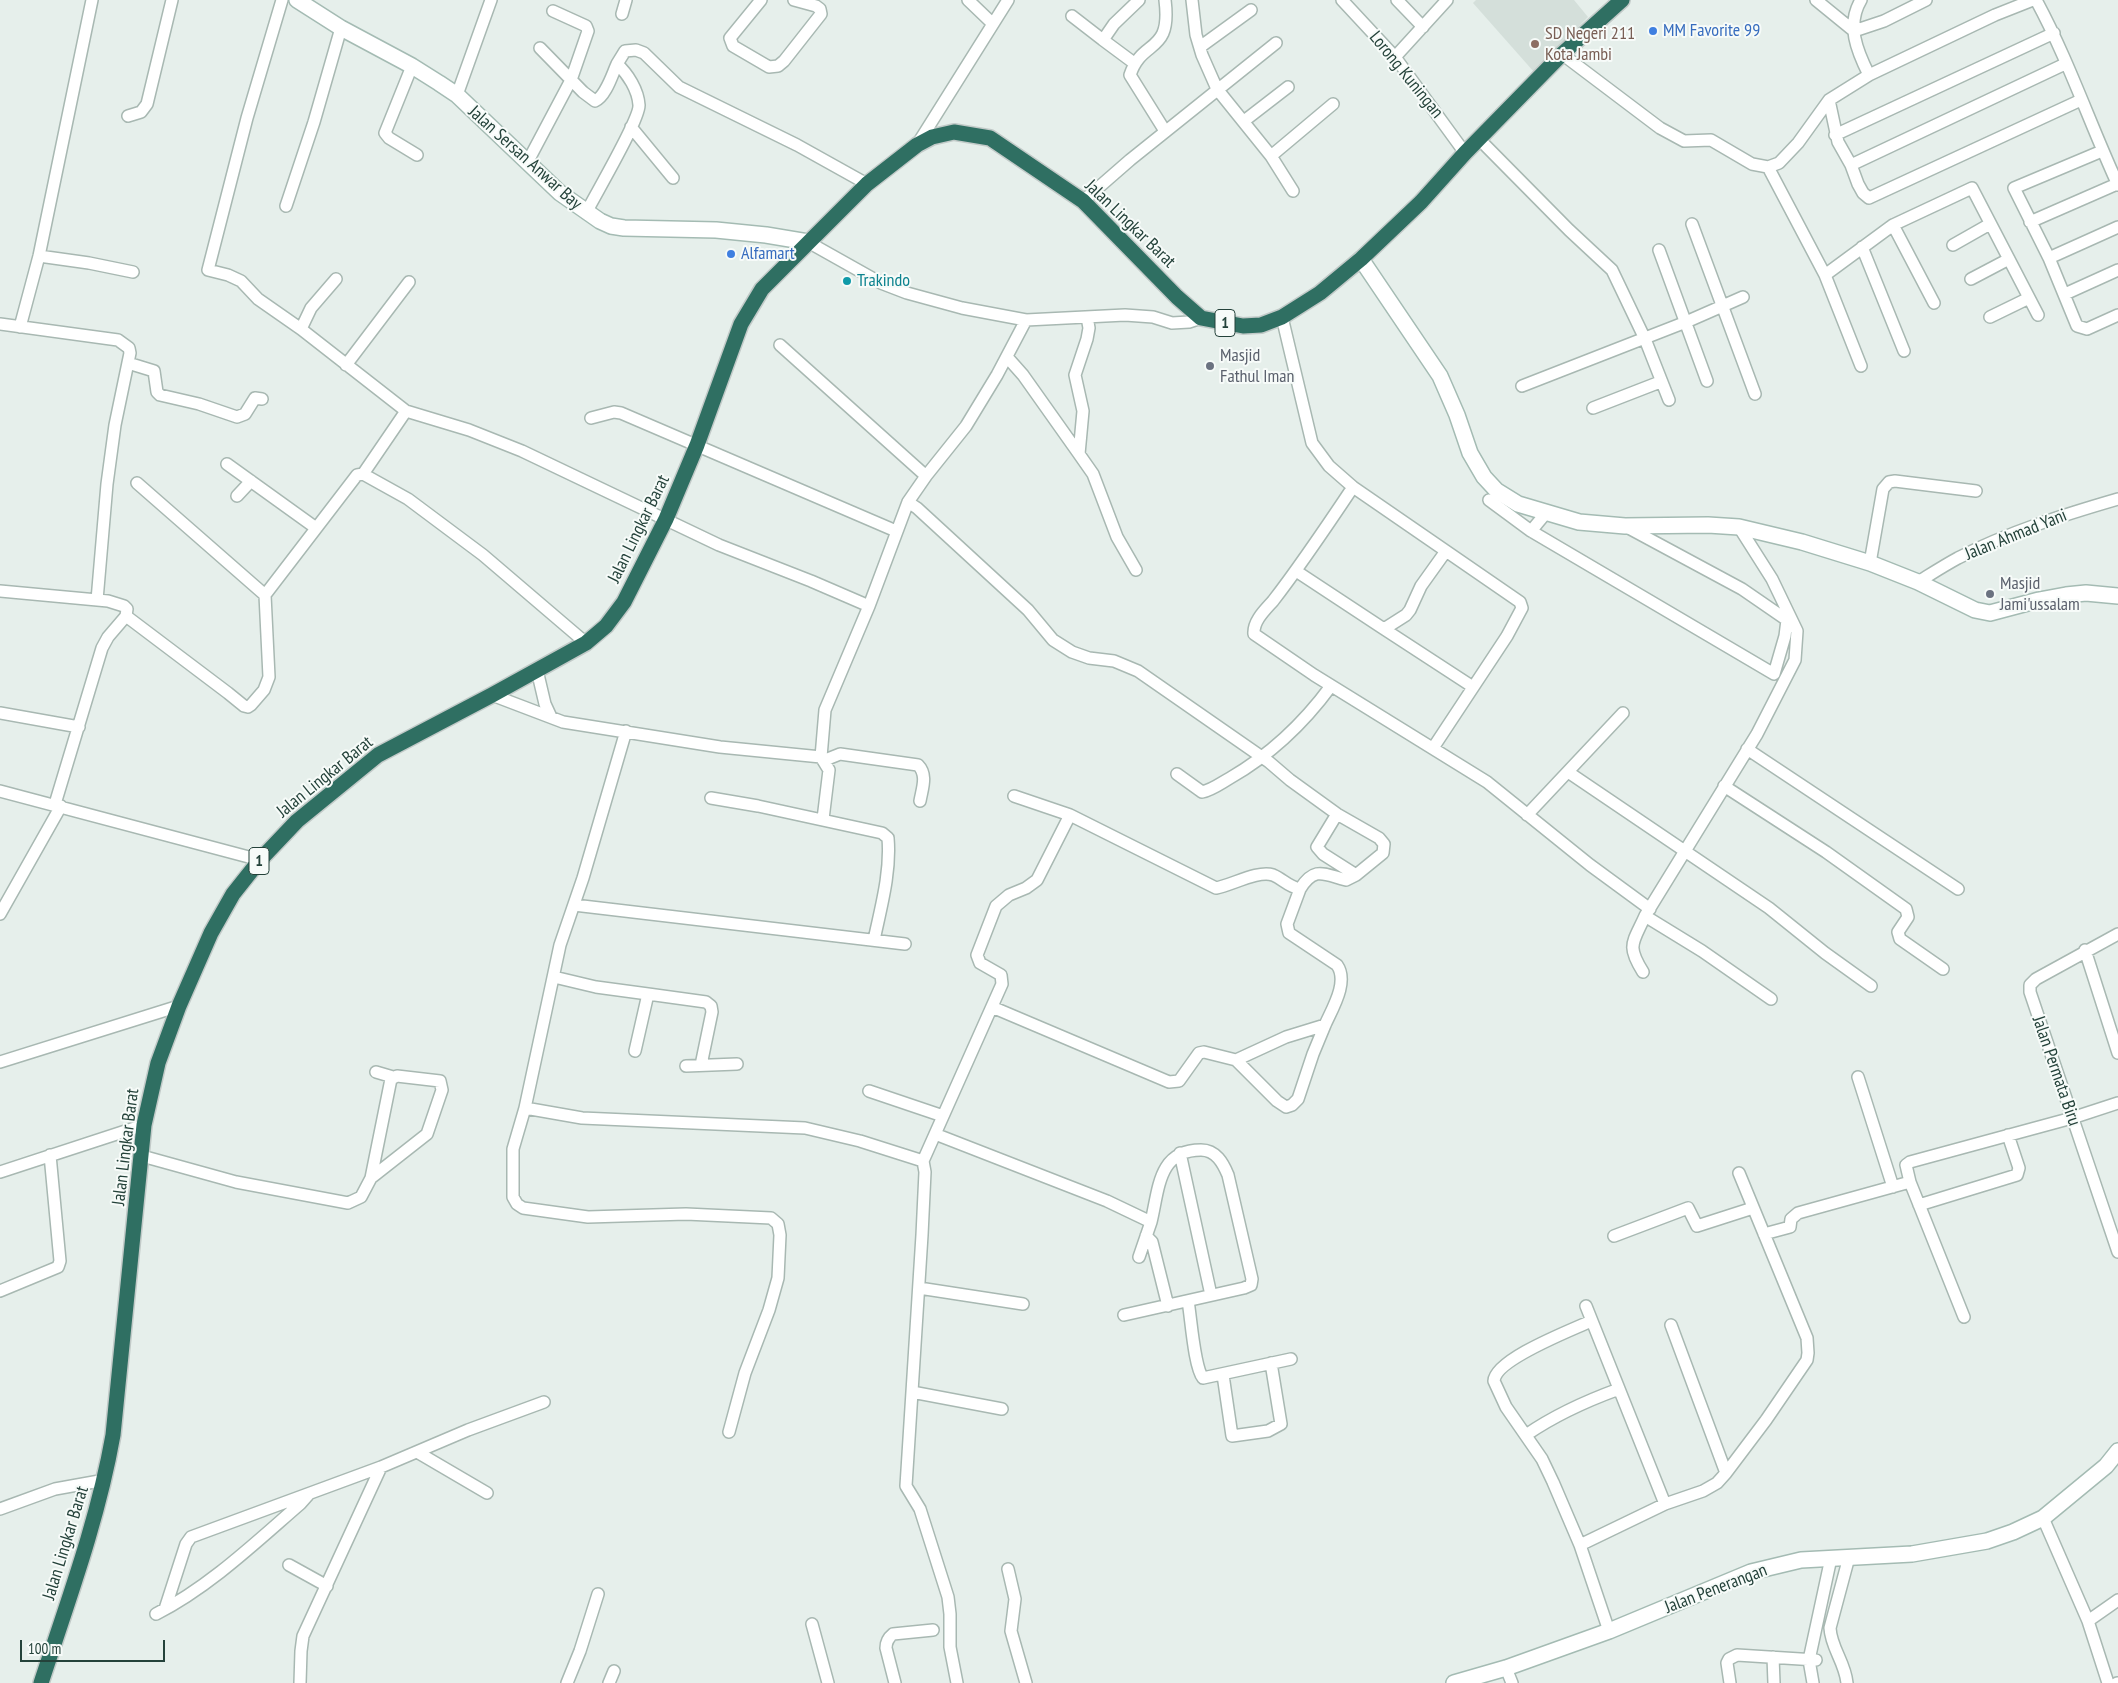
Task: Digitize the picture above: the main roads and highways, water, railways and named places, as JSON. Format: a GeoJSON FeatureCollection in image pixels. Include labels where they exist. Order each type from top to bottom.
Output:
{"type":"FeatureCollection","features":[{"type":"Feature","properties":{"kind":"highway","name":"Jalan Lingkar Barat"},"geometry":{"type":"LineString","coordinates":[[41,1683],[83,1555],[105,1480],[113,1434],[144,1125],[158,1063],[178,1006],[221,913],[233,894],[260,860],[297,821],[378,755],[586,643],[606,626],[624,602],[666,519],[697,444],[741,324],[762,289],[867,184],[917,145],[932,137],[954,132],[990,138],[1083,201],[1177,298],[1201,318],[1243,326],[1261,325],[1282,317],[1320,293],[1361,259],[1422,202],[1479,139],[1562,54],[1622,0]]}},
{"type":"Feature","properties":{"kind":"place","name":"MM Favorite 99"},"geometry":{"type":"Point","coordinates":[1653,31]}},
{"type":"Feature","properties":{"kind":"place","name":"SD Negeri 211 Kota Jambi"},"geometry":{"type":"Point","coordinates":[1535,44]}},
{"type":"Feature","properties":{"kind":"place","name":"Alfamart"},"geometry":{"type":"Point","coordinates":[731,254]}},
{"type":"Feature","properties":{"kind":"place","name":"Trakindo"},"geometry":{"type":"Point","coordinates":[847,281]}},
{"type":"Feature","properties":{"kind":"place","name":"Masjid Fathul Iman"},"geometry":{"type":"Point","coordinates":[1210,366]}},
{"type":"Feature","properties":{"kind":"place","name":"Masjid Jami'ussalam"},"geometry":{"type":"Point","coordinates":[1990,594]}}]}
